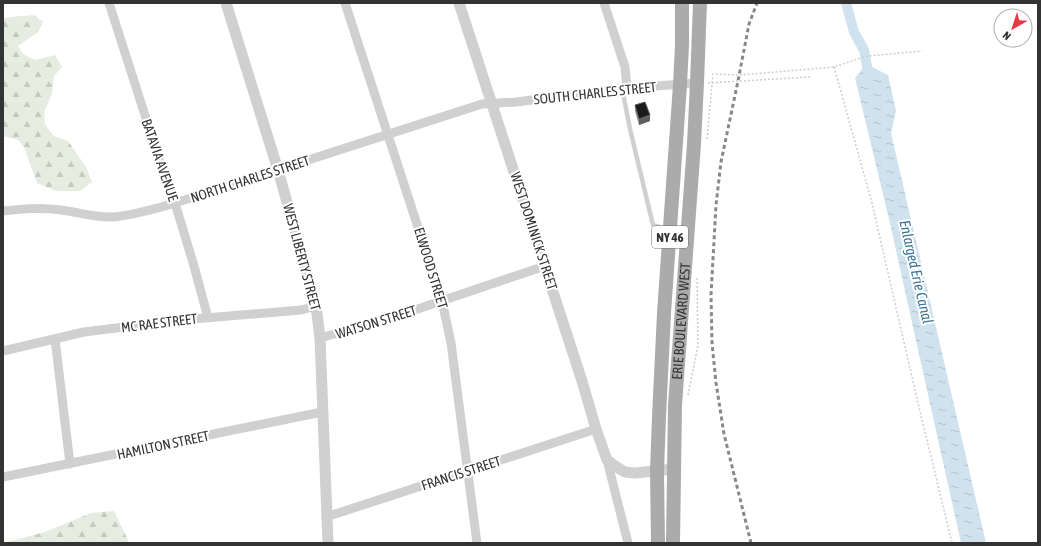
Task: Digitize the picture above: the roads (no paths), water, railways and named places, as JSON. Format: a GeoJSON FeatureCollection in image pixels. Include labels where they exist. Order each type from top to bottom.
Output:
{"type":"FeatureCollection","features":[{"type":"Feature","properties":{"kind":"main road","name":"ERIE BOULEVARD WEST"},"geometry":{"type":"LineString","coordinates":[[658,543],[657,471],[664,313],[680,85],[682,3]]}},
{"type":"Feature","properties":{"kind":"main road","name":"ERIE BOULEVARD WEST"},"geometry":{"type":"LineString","coordinates":[[673,543],[675,405],[697,83],[700,3]]}},
{"type":"Feature","properties":{"kind":"street","name":"BATAVIA AVENUE"},"geometry":{"type":"LineString","coordinates":[[109,3],[157,154],[176,203],[208,318]]}},
{"type":"Feature","properties":{"kind":"street","name":"WEST LIBERTY STREET"},"geometry":{"type":"LineString","coordinates":[[226,3],[278,170],[316,306],[320,338],[328,543]]}},
{"type":"Feature","properties":{"kind":"street","name":"ELWOOD STREET"},"geometry":{"type":"LineString","coordinates":[[345,3],[442,301],[451,343],[477,543]]}},
{"type":"Feature","properties":{"kind":"street","name":"WEST DOMINICK STREET"},"geometry":{"type":"LineString","coordinates":[[459,3],[607,460],[628,543]]}},
{"type":"Feature","properties":{"kind":"street"},"geometry":{"type":"LineString","coordinates":[[604,3],[625,67],[624,88]]}},
{"type":"Feature","properties":{"kind":"street","name":"SOUTH CHARLES STREET"},"geometry":{"type":"LineString","coordinates":[[492,104],[624,88],[697,83]]}},
{"type":"Feature","properties":{"kind":"street","name":"NORTH CHARLES STREET"},"geometry":{"type":"LineString","coordinates":[[3,211],[24,208],[41,208],[61,210],[90,216],[112,217],[143,212],[176,203],[482,104],[492,104]]}},
{"type":"Feature","properties":{"kind":"street","name":"WATSON STREET"},"geometry":{"type":"LineString","coordinates":[[320,338],[391,318],[545,266]]}},
{"type":"Feature","properties":{"kind":"street","name":"MC RAE STREET"},"geometry":{"type":"LineString","coordinates":[[3,351],[84,332],[181,320],[301,310],[316,306]]}},
{"type":"Feature","properties":{"kind":"street"},"geometry":{"type":"LineString","coordinates":[[55,339],[70,464]]}},
{"type":"Feature","properties":{"kind":"street","name":"HAMILTON STREET"},"geometry":{"type":"LineString","coordinates":[[3,478],[322,412]]}},
{"type":"Feature","properties":{"kind":"street","name":"FRANCIS STREET"},"geometry":{"type":"LineString","coordinates":[[326,516],[596,429]]}},
{"type":"Feature","properties":{"kind":"street"},"geometry":{"type":"LineString","coordinates":[[607,460],[625,472],[635,473],[674,469]]}},
{"type":"Feature","properties":{"kind":"lane"},"geometry":{"type":"LineString","coordinates":[[624,88],[630,129],[653,225],[670,230]]}},
{"type":"Feature","properties":{"kind":"water"},"geometry":{"type":"Polygon","coordinates":[[[866,64],[888,75],[896,111],[891,133],[986,543],[961,543],[889,219],[855,78],[866,64]]]}},
{"type":"Feature","properties":{"kind":"waterway","name":"Enlarged Erie Canal"},"geometry":{"type":"LineString","coordinates":[[846,3],[854,32],[864,50],[869,77]]}},
{"type":"Feature","properties":{"kind":"railway"},"geometry":{"type":"LineString","coordinates":[[751,543],[724,434],[716,383],[712,343],[711,295],[716,205],[721,162],[749,24],[757,3]]}}]}
